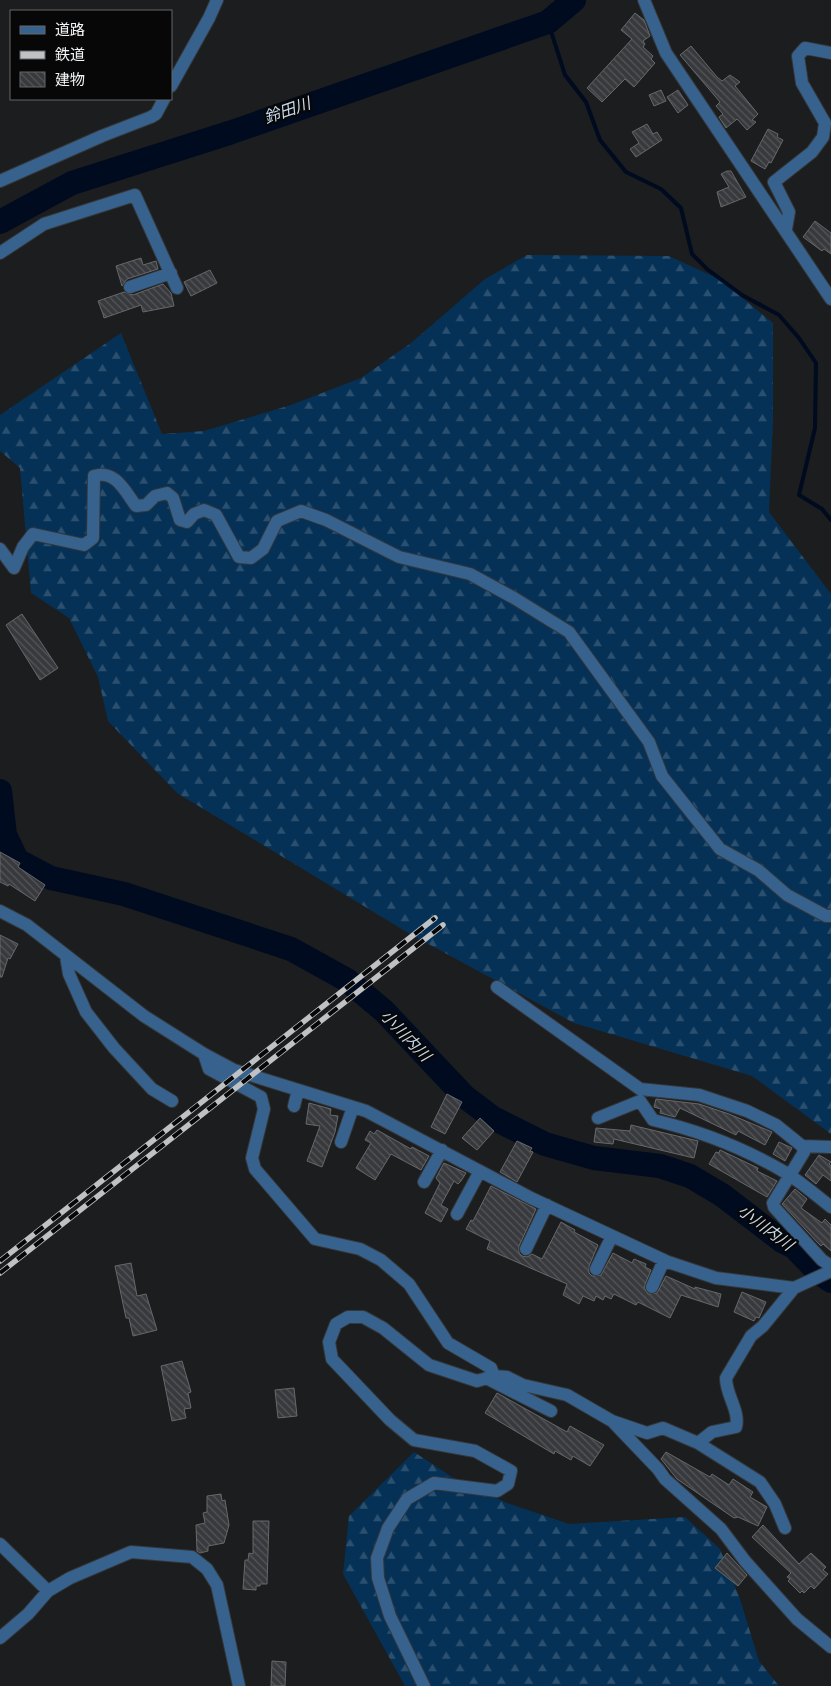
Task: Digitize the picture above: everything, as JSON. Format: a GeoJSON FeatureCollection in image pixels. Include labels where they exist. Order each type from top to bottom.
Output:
{"type":"FeatureCollection","features":[{"type":"Feature","properties":{"kind":"street"},"geometry":{"type":"LineString","coordinates":[[172,84],[217,0]]}},
{"type":"Feature","properties":{"kind":"street"},"geometry":{"type":"LineString","coordinates":[[644,0],[666,53],[786,229],[831,299]]}},
{"type":"Feature","properties":{"kind":"street"},"geometry":{"type":"LineString","coordinates":[[786,229],[789,212],[774,182],[812,152],[823,137],[824,130],[824,123],[802,83],[798,56],[805,48],[831,53]]}},
{"type":"Feature","properties":{"kind":"street"},"geometry":{"type":"LineString","coordinates":[[0,181],[102,136],[151,117],[156,114],[163,100]]}},
{"type":"Feature","properties":{"kind":"street"},"geometry":{"type":"LineString","coordinates":[[0,252],[44,224],[135,194],[177,288]]}},
{"type":"Feature","properties":{"kind":"street"},"geometry":{"type":"LineString","coordinates":[[130,287],[171,273]]}},
{"type":"Feature","properties":{"kind":"street"},"geometry":{"type":"LineString","coordinates":[[0,549],[14,568],[23,547],[33,534],[84,545],[93,538],[94,476],[103,473],[112,476],[136,506],[146,505],[156,496],[167,493],[173,498],[180,520],[187,522],[194,514],[204,510],[216,516],[239,557],[251,558],[263,549],[277,521],[300,511],[326,520],[399,557],[470,574],[514,598],[569,632],[649,742],[662,776],[720,849],[758,870],[787,895],[826,916],[831,916]]}},
{"type":"Feature","properties":{"kind":"street"},"geometry":{"type":"LineString","coordinates":[[0,911],[27,925],[144,1016],[204,1054],[234,1070],[366,1111],[547,1205],[664,1260],[716,1278],[798,1287]]}},
{"type":"Feature","properties":{"kind":"street"},"geometry":{"type":"LineString","coordinates":[[66,956],[69,974],[86,1012],[114,1048],[152,1089],[172,1100]]}},
{"type":"Feature","properties":{"kind":"street"},"geometry":{"type":"LineString","coordinates":[[497,987],[640,1095],[653,1120],[693,1129],[738,1148],[790,1175],[831,1207]]}},
{"type":"Feature","properties":{"kind":"street"},"geometry":{"type":"LineString","coordinates":[[204,1054],[209,1069],[261,1097],[264,1109],[252,1158],[255,1169],[315,1239],[360,1250],[381,1260],[409,1284],[448,1343],[491,1368],[490,1377]]}},
{"type":"Feature","properties":{"kind":"street"},"geometry":{"type":"LineString","coordinates":[[294,1106],[298,1090]]}},
{"type":"Feature","properties":{"kind":"street"},"geometry":{"type":"LineString","coordinates":[[598,1118],[640,1095],[699,1095],[748,1111],[776,1125],[802,1146],[804,1152],[774,1203],[774,1207],[822,1260],[831,1266]]}},
{"type":"Feature","properties":{"kind":"street"},"geometry":{"type":"LineString","coordinates":[[341,1142],[353,1107]]}},
{"type":"Feature","properties":{"kind":"street"},"geometry":{"type":"LineString","coordinates":[[802,1146],[831,1147]]}},
{"type":"Feature","properties":{"kind":"street"},"geometry":{"type":"LineString","coordinates":[[424,1182],[442,1150]]}},
{"type":"Feature","properties":{"kind":"street"},"geometry":{"type":"LineString","coordinates":[[457,1214],[480,1171]]}},
{"type":"Feature","properties":{"kind":"street"},"geometry":{"type":"LineString","coordinates":[[526,1249],[547,1205]]}},
{"type":"Feature","properties":{"kind":"street"},"geometry":{"type":"LineString","coordinates":[[596,1269],[612,1236]]}},
{"type":"Feature","properties":{"kind":"street"},"geometry":{"type":"LineString","coordinates":[[652,1287],[664,1260]]}},
{"type":"Feature","properties":{"kind":"street"},"geometry":{"type":"LineString","coordinates":[[698,1443],[712,1432],[736,1427],[738,1419],[726,1385],[726,1378],[751,1336],[763,1326],[798,1287],[831,1271]]}},
{"type":"Feature","properties":{"kind":"street"},"geometry":{"type":"LineString","coordinates":[[424,1686],[390,1616],[378,1578],[377,1558],[388,1528],[407,1499],[434,1483],[497,1491],[508,1484],[511,1471],[474,1451],[414,1440],[390,1420],[332,1359],[329,1342],[336,1324],[348,1318],[363,1317],[383,1328],[429,1365],[477,1381],[490,1377],[506,1376],[523,1385],[567,1395],[612,1421],[647,1433],[663,1428],[698,1443],[760,1482],[775,1504],[785,1528]]}},
{"type":"Feature","properties":{"kind":"street"},"geometry":{"type":"LineString","coordinates":[[490,1377],[552,1411]]}},
{"type":"Feature","properties":{"kind":"street"},"geometry":{"type":"LineString","coordinates":[[612,1421],[658,1468],[665,1479],[721,1529],[745,1561],[797,1619],[828,1642]]}},
{"type":"Feature","properties":{"kind":"street"},"geometry":{"type":"LineString","coordinates":[[0,1544],[48,1591]]}},
{"type":"Feature","properties":{"kind":"street"},"geometry":{"type":"LineString","coordinates":[[0,1638],[28,1614],[48,1591],[70,1578],[131,1552],[192,1557],[207,1569],[217,1585],[239,1686]]}},
{"type":"Feature","properties":{"kind":"green space"},"geometry":{"type":"Polygon","coordinates":[[[527,255],[669,256],[719,279],[773,323],[773,420],[769,512],[831,594],[831,1134],[752,1076],[574,1023],[410,934],[177,793],[108,721],[98,677],[69,618],[31,593],[20,468],[0,451],[0,415],[121,333],[162,434],[204,431],[291,405],[361,378],[411,343],[485,279],[527,255]]]}},
{"type":"Feature","properties":{"kind":"green space"},"geometry":{"type":"Polygon","coordinates":[[[414,1452],[452,1477],[507,1503],[569,1524],[685,1517],[720,1549],[740,1599],[759,1661],[779,1686],[405,1686],[343,1574],[349,1516],[414,1452]]]}},
{"type":"Feature","properties":{"kind":"building"},"geometry":{"type":"Polygon","coordinates":[[[635,13],[644,20],[650,36],[643,41],[645,44],[643,47],[653,56],[651,59],[655,63],[634,87],[625,79],[602,102],[587,88],[632,39],[621,30],[635,13]]]}},
{"type":"Feature","properties":{"kind":"building"},"geometry":{"type":"Polygon","coordinates":[[[691,46],[722,81],[730,75],[740,82],[735,86],[758,114],[752,120],[756,122],[747,130],[737,119],[726,128],[719,117],[723,114],[716,106],[720,102],[680,55],[691,46]]]}},
{"type":"Feature","properties":{"kind":"building"},"geometry":{"type":"Polygon","coordinates":[[[661,90],[666,101],[654,106],[649,95],[661,90]]]}},
{"type":"Feature","properties":{"kind":"building"},"geometry":{"type":"Polygon","coordinates":[[[678,90],[688,105],[678,113],[667,97],[678,90]]]}},
{"type":"Feature","properties":{"kind":"building"},"geometry":{"type":"Polygon","coordinates":[[[647,124],[653,134],[657,132],[662,140],[636,157],[630,149],[639,143],[632,132],[647,124]]]}},
{"type":"Feature","properties":{"kind":"building"},"geometry":{"type":"Polygon","coordinates":[[[768,129],[778,134],[777,137],[783,140],[771,163],[769,162],[765,169],[751,161],[768,129]]]}},
{"type":"Feature","properties":{"kind":"building"},"geometry":{"type":"Polygon","coordinates":[[[731,171],[746,197],[721,207],[717,192],[729,187],[721,174],[731,171]]]}},
{"type":"Feature","properties":{"kind":"building"},"geometry":{"type":"Polygon","coordinates":[[[815,221],[831,233],[831,254],[824,249],[822,251],[803,237],[815,221]]]}},
{"type":"Feature","properties":{"kind":"building"},"geometry":{"type":"Polygon","coordinates":[[[141,258],[143,265],[156,261],[158,269],[127,279],[122,286],[116,266],[141,258]]]}},
{"type":"Feature","properties":{"kind":"building"},"geometry":{"type":"Polygon","coordinates":[[[210,270],[217,283],[191,296],[184,282],[210,270]]]}},
{"type":"Feature","properties":{"kind":"building"},"geometry":{"type":"Polygon","coordinates":[[[163,284],[171,293],[174,306],[143,312],[141,305],[104,318],[98,301],[124,292],[133,295],[163,284]]]}},
{"type":"Feature","properties":{"kind":"building"},"geometry":{"type":"Polygon","coordinates":[[[22,614],[58,668],[40,680],[6,625],[22,614]]]}},
{"type":"Feature","properties":{"kind":"building"},"geometry":{"type":"Polygon","coordinates":[[[0,852],[20,863],[18,867],[45,885],[35,901],[9,884],[8,886],[0,882],[0,852]]]}},
{"type":"Feature","properties":{"kind":"building"},"geometry":{"type":"Polygon","coordinates":[[[0,935],[18,944],[10,959],[8,958],[2,977],[0,977],[0,935]]]}},
{"type":"Feature","properties":{"kind":"building"},"geometry":{"type":"Polygon","coordinates":[[[447,1094],[462,1102],[445,1134],[431,1127],[447,1094]]]}},
{"type":"Feature","properties":{"kind":"building"},"geometry":{"type":"Polygon","coordinates":[[[656,1099],[699,1104],[772,1132],[765,1145],[738,1131],[736,1135],[680,1108],[675,1117],[660,1113],[661,1109],[654,1107],[656,1099]]]}},
{"type":"Feature","properties":{"kind":"building"},"geometry":{"type":"Polygon","coordinates":[[[309,1103],[331,1109],[330,1115],[338,1116],[335,1132],[322,1167],[307,1161],[320,1126],[306,1124],[309,1103]]]}},
{"type":"Feature","properties":{"kind":"building"},"geometry":{"type":"Polygon","coordinates":[[[480,1118],[494,1131],[477,1150],[462,1138],[480,1118]]]}},
{"type":"Feature","properties":{"kind":"building"},"geometry":{"type":"Polygon","coordinates":[[[631,1125],[698,1141],[694,1158],[614,1139],[613,1144],[594,1142],[596,1128],[630,1131],[631,1125]]]}},
{"type":"Feature","properties":{"kind":"building"},"geometry":{"type":"Polygon","coordinates":[[[377,1130],[411,1149],[412,1147],[429,1156],[421,1170],[391,1154],[375,1180],[356,1168],[371,1143],[365,1140],[370,1131],[374,1134],[377,1130]]]}},
{"type":"Feature","properties":{"kind":"building"},"geometry":{"type":"Polygon","coordinates":[[[517,1141],[532,1148],[530,1151],[533,1152],[517,1182],[500,1172],[517,1141]]]}},
{"type":"Feature","properties":{"kind":"building"},"geometry":{"type":"Polygon","coordinates":[[[779,1142],[792,1148],[785,1161],[773,1154],[779,1142]]]}},
{"type":"Feature","properties":{"kind":"building"},"geometry":{"type":"Polygon","coordinates":[[[720,1150],[758,1168],[757,1171],[777,1181],[767,1197],[709,1164],[716,1152],[719,1153],[720,1150]]]}},
{"type":"Feature","properties":{"kind":"building"},"geometry":{"type":"Polygon","coordinates":[[[819,1155],[831,1162],[829,1164],[831,1166],[831,1181],[823,1175],[816,1184],[805,1175],[819,1155]]]}},
{"type":"Feature","properties":{"kind":"building"},"geometry":{"type":"Polygon","coordinates":[[[444,1163],[466,1173],[458,1184],[454,1181],[441,1205],[448,1209],[441,1222],[425,1213],[440,1183],[436,1178],[444,1163]]]}},
{"type":"Feature","properties":{"kind":"building"},"geometry":{"type":"Polygon","coordinates":[[[491,1186],[536,1209],[519,1246],[519,1253],[522,1256],[527,1257],[532,1254],[542,1259],[561,1222],[575,1230],[574,1232],[598,1245],[589,1266],[589,1273],[592,1276],[601,1275],[613,1253],[632,1263],[634,1259],[646,1264],[645,1267],[651,1270],[644,1287],[648,1294],[657,1293],[666,1276],[695,1289],[695,1287],[721,1294],[718,1307],[681,1295],[670,1318],[638,1302],[636,1305],[614,1294],[611,1299],[605,1296],[603,1300],[596,1296],[594,1301],[583,1296],[579,1304],[563,1295],[567,1284],[487,1249],[490,1241],[466,1229],[471,1220],[473,1221],[491,1186]]]}},
{"type":"Feature","properties":{"kind":"building"},"geometry":{"type":"Polygon","coordinates":[[[795,1189],[807,1199],[801,1208],[822,1223],[825,1219],[831,1225],[831,1251],[823,1244],[821,1246],[782,1204],[795,1189]]]}},
{"type":"Feature","properties":{"kind":"building"},"geometry":{"type":"Polygon","coordinates":[[[131,1263],[137,1296],[146,1294],[157,1330],[133,1336],[129,1318],[126,1318],[115,1266],[131,1263]]]}},
{"type":"Feature","properties":{"kind":"building"},"geometry":{"type":"Polygon","coordinates":[[[742,1292],[766,1302],[759,1318],[756,1317],[754,1321],[734,1312],[742,1292]]]}},
{"type":"Feature","properties":{"kind":"building"},"geometry":{"type":"Polygon","coordinates":[[[182,1361],[191,1392],[188,1393],[191,1408],[184,1409],[186,1418],[172,1421],[161,1366],[182,1361]]]}},
{"type":"Feature","properties":{"kind":"building"},"geometry":{"type":"Polygon","coordinates":[[[294,1388],[297,1416],[278,1418],[275,1390],[294,1388]]]}},
{"type":"Feature","properties":{"kind":"building"},"geometry":{"type":"Polygon","coordinates":[[[497,1393],[567,1432],[570,1426],[604,1445],[590,1466],[573,1456],[571,1460],[555,1451],[554,1454],[485,1413],[497,1393]]]}},
{"type":"Feature","properties":{"kind":"building"},"geometry":{"type":"Polygon","coordinates":[[[666,1452],[710,1477],[712,1474],[729,1485],[733,1479],[753,1492],[750,1497],[767,1507],[758,1526],[738,1517],[734,1518],[677,1479],[661,1459],[666,1452]]]}},
{"type":"Feature","properties":{"kind":"building"},"geometry":{"type":"Polygon","coordinates":[[[221,1494],[222,1501],[225,1500],[229,1525],[224,1543],[208,1546],[208,1551],[200,1553],[197,1551],[196,1525],[205,1523],[203,1513],[207,1512],[207,1496],[221,1494]]]}},
{"type":"Feature","properties":{"kind":"building"},"geometry":{"type":"Polygon","coordinates":[[[253,1521],[269,1521],[267,1584],[256,1586],[256,1590],[243,1589],[245,1560],[248,1560],[249,1553],[253,1554],[253,1521]]]}},
{"type":"Feature","properties":{"kind":"building"},"geometry":{"type":"Polygon","coordinates":[[[763,1525],[799,1564],[811,1553],[826,1567],[823,1570],[828,1574],[814,1589],[811,1586],[804,1593],[802,1591],[800,1593],[788,1581],[790,1579],[787,1577],[791,1573],[752,1537],[763,1525]]]}},
{"type":"Feature","properties":{"kind":"building"},"geometry":{"type":"Polygon","coordinates":[[[727,1553],[747,1575],[738,1586],[715,1568],[727,1553]]]}},
{"type":"Feature","properties":{"kind":"building"},"geometry":{"type":"Polygon","coordinates":[[[272,1661],[286,1662],[285,1686],[271,1686],[272,1661]]]}},
{"type":"Feature","properties":{"kind":"waterway","name":"鈴田川"},"geometry":{"type":"LineString","coordinates":[[0,222],[72,183],[229,133],[548,22],[574,0]]}},
{"type":"Feature","properties":{"kind":"waterway"},"geometry":{"type":"LineString","coordinates":[[548,22],[565,75],[586,102],[600,140],[626,172],[661,189],[681,208],[692,254],[707,269],[742,295],[779,315],[799,338],[816,363],[815,428],[799,495],[822,509],[831,520]]}},
{"type":"Feature","properties":{"kind":"waterway","name":"小川内川"},"geometry":{"type":"LineString","coordinates":[[0,791],[5,835],[17,860],[51,878],[124,894],[291,949],[347,980],[384,1011],[464,1096],[493,1118],[545,1144],[594,1158],[660,1166],[690,1176],[722,1195],[782,1241],[794,1247],[817,1271],[831,1281]]}},
{"type":"Feature","properties":{"kind":"railway"},"geometry":{"type":"LineString","coordinates":[[0,1261],[435,918]]}},
{"type":"Feature","properties":{"kind":"railway"},"geometry":{"type":"LineString","coordinates":[[0,1273],[443,925]]}}]}
